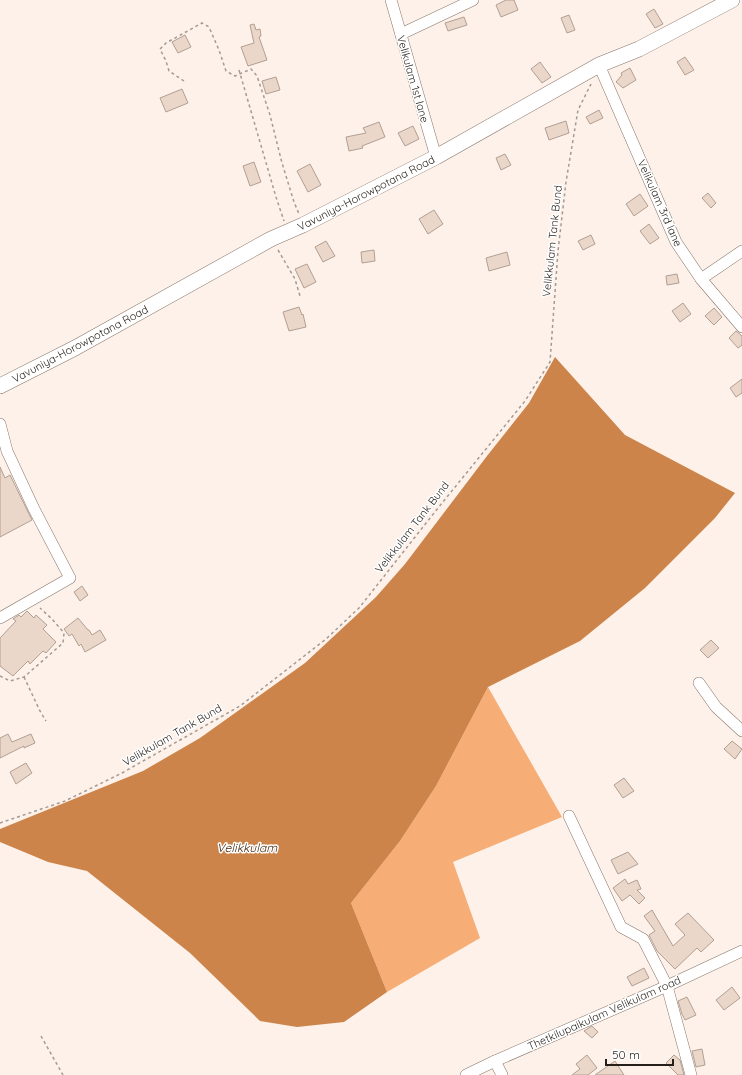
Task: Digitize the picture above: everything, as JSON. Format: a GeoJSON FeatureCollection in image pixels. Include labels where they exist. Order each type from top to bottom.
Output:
{"type":"FeatureCollection","features":[{"type":"Feature","properties":{"kind":"highway","name":"Vavuniya-Horowpotana Road"},"geometry":{"type":"LineString","coordinates":[[0,386],[75,348],[271,239],[303,225],[436,157],[599,65],[639,49],[732,0]]}},
{"type":"Feature","properties":{"kind":"street","name":"Velikulam 1st lane"},"geometry":{"type":"LineString","coordinates":[[391,0],[436,157]]}},
{"type":"Feature","properties":{"kind":"street"},"geometry":{"type":"LineString","coordinates":[[401,34],[473,0]]}},
{"type":"Feature","properties":{"kind":"street","name":"Velikulam 3rd lane"},"geometry":{"type":"LineString","coordinates":[[599,65],[676,242],[701,278],[742,327]]}},
{"type":"Feature","properties":{"kind":"street"},"geometry":{"type":"LineString","coordinates":[[701,278],[742,251]]}},
{"type":"Feature","properties":{"kind":"street"},"geometry":{"type":"LineString","coordinates":[[0,424],[7,451],[34,509],[70,578],[0,618]]}},
{"type":"Feature","properties":{"kind":"street"},"geometry":{"type":"LineString","coordinates":[[699,683],[716,707],[742,731]]}},
{"type":"Feature","properties":{"kind":"street"},"geometry":{"type":"LineString","coordinates":[[569,816],[621,927],[643,939],[667,986],[691,1075]]}},
{"type":"Feature","properties":{"kind":"street","name":"Thetkilupaikulam Velikulam road"},"geometry":{"type":"LineString","coordinates":[[466,1075],[742,951]]}},
{"type":"Feature","properties":{"kind":"street"},"geometry":{"type":"LineString","coordinates":[[495,1061],[502,1075]]}},
{"type":"Feature","properties":{"kind":"path"},"geometry":{"type":"LineString","coordinates":[[184,81],[170,72],[160,49],[166,43],[202,23],[209,27],[219,50],[226,72],[235,76],[251,69],[257,76],[270,115],[294,202],[303,225]]}},
{"type":"Feature","properties":{"kind":"path"},"geometry":{"type":"LineString","coordinates":[[239,70],[276,197],[288,232]]}},
{"type":"Feature","properties":{"kind":"path","name":"Velikkulam Tank Bund"},"geometry":{"type":"LineString","coordinates":[[0,823],[65,801],[122,773],[240,706],[326,639],[359,608],[442,502],[525,401],[550,362],[558,251],[566,182],[578,110],[590,84]]}},
{"type":"Feature","properties":{"kind":"path"},"geometry":{"type":"LineString","coordinates":[[271,239],[295,279],[300,296]]}},
{"type":"Feature","properties":{"kind":"path"},"geometry":{"type":"LineString","coordinates":[[0,676],[10,681],[24,677],[63,643],[64,633],[39,607]]}},
{"type":"Feature","properties":{"kind":"path"},"geometry":{"type":"LineString","coordinates":[[24,677],[46,721]]}},
{"type":"Feature","properties":{"kind":"path"},"geometry":{"type":"LineString","coordinates":[[41,1036],[63,1075]]}},
{"type":"Feature","properties":{"kind":"shaded area"},"geometry":{"type":"Polygon","coordinates":[[[488,687],[562,817],[453,862],[480,938],[387,992],[351,903],[400,841],[436,786],[488,687]]]}},
{"type":"Feature","properties":{"kind":"water","name":"Velikkulam"},"geometry":{"type":"Polygon","coordinates":[[[555,357],[625,435],[735,493],[715,518],[645,588],[580,641],[488,687],[436,786],[400,841],[351,903],[387,992],[344,1022],[297,1027],[260,1021],[190,953],[87,871],[48,862],[0,842],[0,829],[143,771],[200,738],[305,663],[376,597],[405,564],[529,403],[555,357]]]}},
{"type":"Feature","properties":{"kind":"building"},"geometry":{"type":"Polygon","coordinates":[[[506,0],[514,0],[518,10],[501,17],[496,5],[506,0]]]}},
{"type":"Feature","properties":{"kind":"building"},"geometry":{"type":"Polygon","coordinates":[[[654,9],[663,24],[655,28],[646,14],[654,9]]]}},
{"type":"Feature","properties":{"kind":"building"},"geometry":{"type":"Polygon","coordinates":[[[569,15],[575,30],[567,33],[561,18],[569,15]]]}},
{"type":"Feature","properties":{"kind":"building"},"geometry":{"type":"Polygon","coordinates":[[[464,17],[467,25],[448,31],[445,23],[464,17]]]}},
{"type":"Feature","properties":{"kind":"building"},"geometry":{"type":"Polygon","coordinates":[[[254,24],[256,30],[260,29],[261,36],[259,37],[267,60],[248,66],[241,47],[254,43],[250,25],[254,24]]]}},
{"type":"Feature","properties":{"kind":"building"},"geometry":{"type":"Polygon","coordinates":[[[185,35],[191,47],[178,53],[172,42],[185,35]]]}},
{"type":"Feature","properties":{"kind":"building"},"geometry":{"type":"Polygon","coordinates":[[[685,57],[694,70],[685,75],[677,62],[685,57]]]}},
{"type":"Feature","properties":{"kind":"building"},"geometry":{"type":"Polygon","coordinates":[[[540,62],[551,77],[542,83],[531,69],[540,62]]]}},
{"type":"Feature","properties":{"kind":"building"},"geometry":{"type":"Polygon","coordinates":[[[630,68],[636,80],[623,88],[616,82],[622,75],[621,73],[630,68]]]}},
{"type":"Feature","properties":{"kind":"building"},"geometry":{"type":"Polygon","coordinates":[[[276,77],[280,90],[266,94],[262,81],[276,77]]]}},
{"type":"Feature","properties":{"kind":"building"},"geometry":{"type":"Polygon","coordinates":[[[182,89],[188,103],[166,112],[160,98],[182,89]]]}},
{"type":"Feature","properties":{"kind":"building"},"geometry":{"type":"Polygon","coordinates":[[[599,110],[603,118],[590,124],[586,117],[599,110]]]}},
{"type":"Feature","properties":{"kind":"building"},"geometry":{"type":"Polygon","coordinates":[[[566,121],[569,133],[549,140],[545,128],[566,121]]]}},
{"type":"Feature","properties":{"kind":"building"},"geometry":{"type":"Polygon","coordinates":[[[379,122],[385,137],[362,146],[363,148],[349,151],[346,137],[366,133],[363,128],[379,122]]]}},
{"type":"Feature","properties":{"kind":"building"},"geometry":{"type":"Polygon","coordinates":[[[413,126],[419,139],[405,146],[398,133],[413,126]]]}},
{"type":"Feature","properties":{"kind":"building"},"geometry":{"type":"Polygon","coordinates":[[[505,154],[511,165],[501,170],[496,158],[505,154]]]}},
{"type":"Feature","properties":{"kind":"building"},"geometry":{"type":"Polygon","coordinates":[[[254,162],[261,182],[250,186],[243,166],[254,162]]]}},
{"type":"Feature","properties":{"kind":"building"},"geometry":{"type":"Polygon","coordinates":[[[310,164],[321,185],[308,192],[297,171],[310,164]]]}},
{"type":"Feature","properties":{"kind":"building"},"geometry":{"type":"Polygon","coordinates":[[[708,193],[716,203],[711,208],[702,198],[708,193]]]}},
{"type":"Feature","properties":{"kind":"building"},"geometry":{"type":"Polygon","coordinates":[[[640,194],[648,206],[634,216],[626,204],[640,194]]]}},
{"type":"Feature","properties":{"kind":"building"},"geometry":{"type":"Polygon","coordinates":[[[434,210],[443,224],[428,234],[419,219],[434,210]]]}},
{"type":"Feature","properties":{"kind":"building"},"geometry":{"type":"Polygon","coordinates":[[[649,224],[659,238],[650,244],[640,231],[649,224]]]}},
{"type":"Feature","properties":{"kind":"building"},"geometry":{"type":"Polygon","coordinates":[[[591,235],[595,244],[583,250],[578,241],[591,235]]]}},
{"type":"Feature","properties":{"kind":"building"},"geometry":{"type":"Polygon","coordinates":[[[326,241],[335,256],[323,262],[315,247],[326,241]]]}},
{"type":"Feature","properties":{"kind":"building"},"geometry":{"type":"Polygon","coordinates":[[[374,250],[375,261],[362,263],[361,252],[374,250]]]}},
{"type":"Feature","properties":{"kind":"building"},"geometry":{"type":"Polygon","coordinates":[[[507,252],[510,265],[489,271],[486,258],[507,252]]]}},
{"type":"Feature","properties":{"kind":"building"},"geometry":{"type":"Polygon","coordinates":[[[307,264],[316,282],[304,288],[295,269],[307,264]]]}},
{"type":"Feature","properties":{"kind":"building"},"geometry":{"type":"Polygon","coordinates":[[[677,274],[679,283],[667,285],[666,276],[677,274]]]}},
{"type":"Feature","properties":{"kind":"building"},"geometry":{"type":"Polygon","coordinates":[[[683,303],[691,314],[680,322],[672,311],[683,303]]]}},
{"type":"Feature","properties":{"kind":"building"},"geometry":{"type":"Polygon","coordinates":[[[299,307],[302,315],[303,314],[306,327],[289,331],[283,312],[299,307]]]}},
{"type":"Feature","properties":{"kind":"building"},"geometry":{"type":"Polygon","coordinates":[[[714,308],[722,317],[714,325],[705,316],[714,308]]]}},
{"type":"Feature","properties":{"kind":"building"},"geometry":{"type":"Polygon","coordinates":[[[736,331],[742,336],[742,345],[738,348],[729,338],[736,331]]]}},
{"type":"Feature","properties":{"kind":"building"},"geometry":{"type":"Polygon","coordinates":[[[742,379],[742,393],[736,397],[730,388],[742,379]]]}},
{"type":"Feature","properties":{"kind":"building"},"geometry":{"type":"Polygon","coordinates":[[[0,467],[5,478],[10,475],[32,520],[0,537],[0,467]]]}},
{"type":"Feature","properties":{"kind":"building"},"geometry":{"type":"Polygon","coordinates":[[[82,586],[88,595],[80,601],[74,592],[82,586]]]}},
{"type":"Feature","properties":{"kind":"building"},"geometry":{"type":"Polygon","coordinates":[[[27,611],[34,618],[36,615],[47,625],[43,629],[56,642],[46,653],[43,651],[30,664],[28,661],[13,676],[0,666],[0,638],[16,621],[13,619],[19,615],[21,617],[27,611]]]}},
{"type":"Feature","properties":{"kind":"building"},"geometry":{"type":"Polygon","coordinates":[[[78,618],[92,635],[100,630],[106,640],[85,652],[81,644],[79,646],[72,634],[69,636],[64,629],[78,618]]]}},
{"type":"Feature","properties":{"kind":"building"},"geometry":{"type":"Polygon","coordinates":[[[711,640],[719,648],[708,658],[700,650],[711,640]]]}},
{"type":"Feature","properties":{"kind":"building"},"geometry":{"type":"Polygon","coordinates":[[[8,734],[12,742],[31,734],[35,743],[24,748],[24,746],[0,758],[0,738],[8,734]]]}},
{"type":"Feature","properties":{"kind":"building"},"geometry":{"type":"Polygon","coordinates":[[[732,741],[742,749],[735,759],[724,749],[732,741]]]}},
{"type":"Feature","properties":{"kind":"building"},"geometry":{"type":"Polygon","coordinates":[[[26,763],[32,773],[16,784],[10,772],[26,763]]]}},
{"type":"Feature","properties":{"kind":"building"},"geometry":{"type":"Polygon","coordinates":[[[624,778],[634,791],[623,798],[614,785],[624,778]]]}},
{"type":"Feature","properties":{"kind":"building"},"geometry":{"type":"Polygon","coordinates":[[[628,852],[638,864],[618,874],[611,860],[628,852]]]}},
{"type":"Feature","properties":{"kind":"building"},"geometry":{"type":"Polygon","coordinates":[[[625,879],[628,884],[637,880],[641,889],[637,890],[645,898],[639,904],[630,895],[622,901],[613,888],[625,879]]]}},
{"type":"Feature","properties":{"kind":"building"},"geometry":{"type":"Polygon","coordinates":[[[652,910],[673,946],[685,935],[675,924],[688,913],[714,940],[701,952],[697,948],[675,969],[657,951],[649,935],[655,931],[644,916],[652,910]]]}},
{"type":"Feature","properties":{"kind":"building"},"geometry":{"type":"Polygon","coordinates":[[[644,968],[649,978],[632,986],[627,977],[644,968]]]}},
{"type":"Feature","properties":{"kind":"building"},"geometry":{"type":"Polygon","coordinates":[[[732,987],[740,998],[724,1010],[716,1000],[732,987]]]}},
{"type":"Feature","properties":{"kind":"building"},"geometry":{"type":"Polygon","coordinates":[[[687,997],[696,1015],[685,1020],[678,1001],[687,997]]]}},
{"type":"Feature","properties":{"kind":"building"},"geometry":{"type":"Polygon","coordinates":[[[592,1026],[598,1032],[592,1038],[584,1031],[592,1026]]]}},
{"type":"Feature","properties":{"kind":"building"},"geometry":{"type":"Polygon","coordinates":[[[702,1049],[705,1065],[696,1067],[692,1051],[702,1049]]]}},
{"type":"Feature","properties":{"kind":"building"},"geometry":{"type":"Polygon","coordinates":[[[587,1055],[597,1068],[588,1075],[572,1075],[580,1069],[576,1064],[587,1055]]]}},
{"type":"Feature","properties":{"kind":"building"},"geometry":{"type":"Polygon","coordinates":[[[674,1055],[680,1060],[684,1075],[678,1075],[666,1063],[674,1055]]]}},
{"type":"Feature","properties":{"kind":"building"},"geometry":{"type":"Polygon","coordinates":[[[615,1061],[624,1075],[595,1075],[615,1061]]]}}]}
